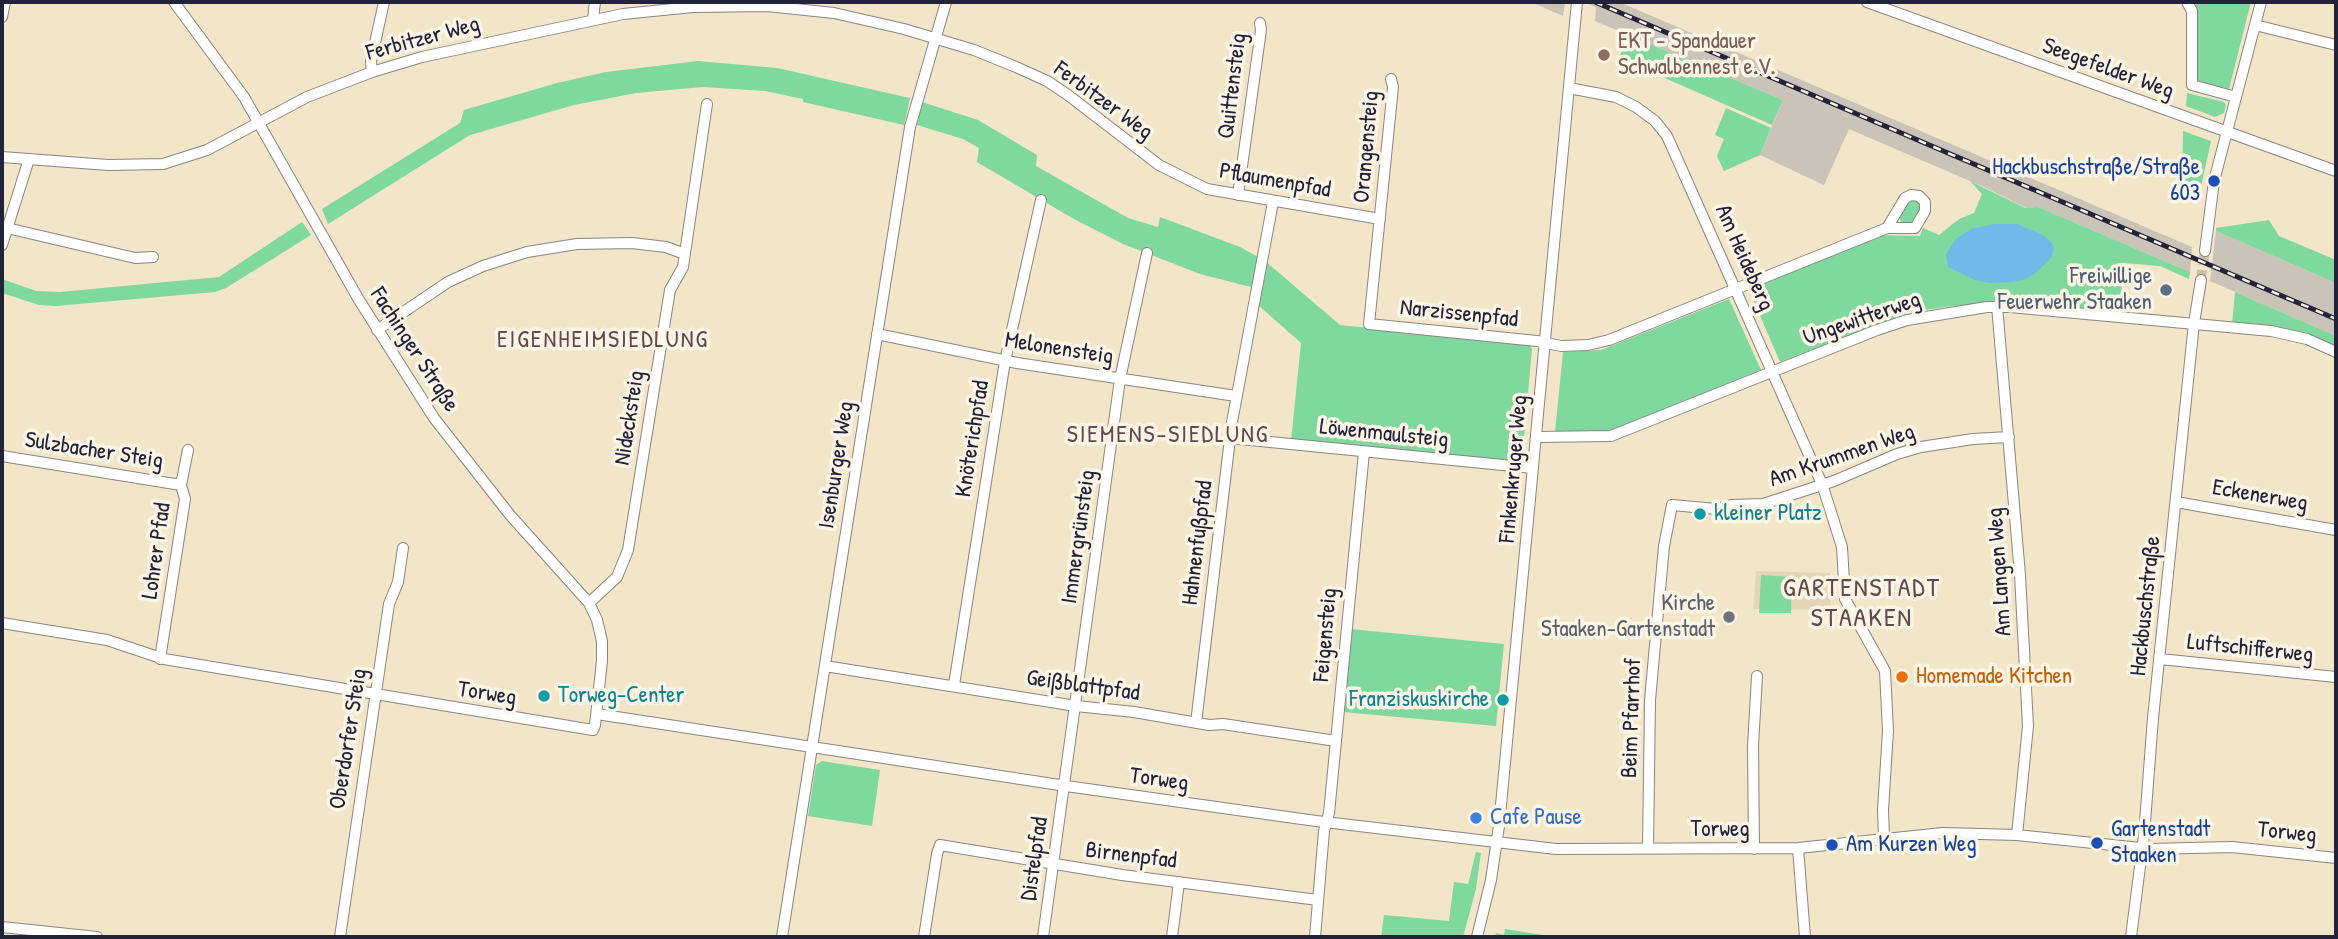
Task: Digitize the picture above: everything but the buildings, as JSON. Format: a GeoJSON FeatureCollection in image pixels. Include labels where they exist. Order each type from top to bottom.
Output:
{"type":"FeatureCollection","features":[{"type":"Feature","properties":{"kind":"street"},"geometry":{"type":"LineString","coordinates":[[2,17],[5,2]]}},
{"type":"Feature","properties":{"kind":"street","name":"Fachinger Straße"},"geometry":{"type":"LineString","coordinates":[[174,2],[244,97],[377,330],[450,440],[510,515],[589,603],[602,641],[603,661],[597,714]]}},
{"type":"Feature","properties":{"kind":"street"},"geometry":{"type":"LineString","coordinates":[[185,15],[189,2]]}},
{"type":"Feature","properties":{"kind":"street"},"geometry":{"type":"LineString","coordinates":[[372,72],[371,61],[384,2]]}},
{"type":"Feature","properties":{"kind":"street"},"geometry":{"type":"LineString","coordinates":[[593,19],[595,2]]}},
{"type":"Feature","properties":{"kind":"street","name":"Isenburger Weg"},"geometry":{"type":"LineString","coordinates":[[782,937],[912,118],[946,2]]}},
{"type":"Feature","properties":{"kind":"street","name":"Finkenkruger Weg"},"geometry":{"type":"LineString","coordinates":[[1478,937],[1496,843],[1577,2]]}},
{"type":"Feature","properties":{"kind":"street","name":"Seegefelder Weg"},"geometry":{"type":"LineString","coordinates":[[1867,2],[2336,171]]}},
{"type":"Feature","properties":{"kind":"street"},"geometry":{"type":"LineString","coordinates":[[2187,2],[2192,11],[2192,85],[2236,97]]}},
{"type":"Feature","properties":{"kind":"street"},"geometry":{"type":"LineString","coordinates":[[2205,251],[2214,181],[2261,2]]}},
{"type":"Feature","properties":{"kind":"street","name":"Ferbitzer Weg"},"geometry":{"type":"LineString","coordinates":[[2,157],[108,165],[163,164],[207,150],[307,97],[372,72],[422,57],[593,19],[650,10],[767,6],[834,13],[935,37],[1016,66],[1047,80],[1141,154],[1167,170]]}},
{"type":"Feature","properties":{"kind":"street","name":"Quittensteig"},"geometry":{"type":"LineString","coordinates":[[1238,195],[1260,23]]}},
{"type":"Feature","properties":{"kind":"street"},"geometry":{"type":"LineString","coordinates":[[2255,26],[2336,45]]}},
{"type":"Feature","properties":{"kind":"street","name":"Orangensteig"},"geometry":{"type":"LineString","coordinates":[[1380,219],[1393,87],[1391,79]]}},
{"type":"Feature","properties":{"kind":"street","name":"Am Heideberg"},"geometry":{"type":"LineString","coordinates":[[1569,88],[1616,97],[1636,107],[1655,121],[1675,148],[1822,484],[1842,547],[1845,599],[1885,671],[1888,731],[1882,810],[1884,838]]}},
{"type":"Feature","properties":{"kind":"street","name":"Nidecksteig"},"geometry":{"type":"LineString","coordinates":[[589,603],[617,577],[628,550],[670,290],[680,274],[684,254],[706,104]]}},
{"type":"Feature","properties":{"kind":"street"},"geometry":{"type":"LineString","coordinates":[[2,244],[29,159]]}},
{"type":"Feature","properties":{"kind":"street","name":"Pflaumenpfad"},"geometry":{"type":"LineString","coordinates":[[1167,170],[1207,189],[1380,219]]}},
{"type":"Feature","properties":{"kind":"street","name":"Knöterichpfad"},"geometry":{"type":"LineString","coordinates":[[954,685],[1005,361],[1041,200]]}},
{"type":"Feature","properties":{"kind":"street","name":"Hahnenfußpfad"},"geometry":{"type":"LineString","coordinates":[[1196,723],[1236,396],[1273,202]]}},
{"type":"Feature","properties":{"kind":"street","name":"Narzissenpfad"},"geometry":{"type":"LineString","coordinates":[[1380,219],[1369,324],[1545,344]]}},
{"type":"Feature","properties":{"kind":"street"},"geometry":{"type":"LineString","coordinates":[[7,228],[135,258],[153,257]]}},
{"type":"Feature","properties":{"kind":"street"},"geometry":{"type":"LineString","coordinates":[[1545,344],[1580,346],[1598,343],[1887,228]]}},
{"type":"Feature","properties":{"kind":"street"},"geometry":{"type":"LineString","coordinates":[[377,330],[448,282],[483,266],[527,252],[577,244],[632,243],[666,247],[684,254]]}},
{"type":"Feature","properties":{"kind":"street","name":"Immergrünsteig"},"geometry":{"type":"LineString","coordinates":[[1066,786],[1120,379],[1147,253]]}},
{"type":"Feature","properties":{"kind":"street","name":"Hackbuschstraße"},"geometry":{"type":"LineString","coordinates":[[2131,937],[2194,323],[2201,280]]}},
{"type":"Feature","properties":{"kind":"street","name":"Ungewitterweg"},"geometry":{"type":"LineString","coordinates":[[1536,437],[1611,436],[1907,320],[1997,306],[2287,334],[2307,339],[2336,352]]}},
{"type":"Feature","properties":{"kind":"street","name":"Am Langen Weg"},"geometry":{"type":"LineString","coordinates":[[1997,306],[2020,575],[2028,726],[2017,835]]}},
{"type":"Feature","properties":{"kind":"street","name":"Melonensteig"},"geometry":{"type":"LineString","coordinates":[[877,334],[1005,361],[1236,396]]}},
{"type":"Feature","properties":{"kind":"street","name":"Am Krummen Weg"},"geometry":{"type":"LineString","coordinates":[[1672,505],[1716,509],[1731,505],[1763,504],[1921,447],[2009,437]]}},
{"type":"Feature","properties":{"kind":"street","name":"Löwenmaulsteig"},"geometry":{"type":"LineString","coordinates":[[1230,438],[1533,467]]}},
{"type":"Feature","properties":{"kind":"street","name":"Lohrer Pfad"},"geometry":{"type":"LineString","coordinates":[[160,659],[185,499],[181,485],[188,450]]}},
{"type":"Feature","properties":{"kind":"street","name":"Feigensteig"},"geometry":{"type":"LineString","coordinates":[[1314,937],[1329,813],[1364,452]]}},
{"type":"Feature","properties":{"kind":"street","name":"Sulzbacher Steig"},"geometry":{"type":"LineString","coordinates":[[2,456],[181,485]]}},
{"type":"Feature","properties":{"kind":"street","name":"Eckenerweg"},"geometry":{"type":"LineString","coordinates":[[2176,502],[2336,530]]}},
{"type":"Feature","properties":{"kind":"street","name":"Beim Pfarrhof"},"geometry":{"type":"LineString","coordinates":[[1648,849],[1650,700],[1664,546],[1672,505]]}},
{"type":"Feature","properties":{"kind":"street","name":"Oberdorfer Steig"},"geometry":{"type":"LineString","coordinates":[[340,937],[389,602],[398,582],[403,548]]}},
{"type":"Feature","properties":{"kind":"street","name":"Torweg"},"geometry":{"type":"LineString","coordinates":[[2,623],[107,640],[160,659],[593,730],[597,714],[1066,786],[1496,843],[1556,849],[1754,849],[1798,848],[1943,833],[2017,835],[2142,848],[2232,847],[2336,858]]}},
{"type":"Feature","properties":{"kind":"street","name":"Luftschifferweg"},"geometry":{"type":"LineString","coordinates":[[2160,659],[2336,677]]}},
{"type":"Feature","properties":{"kind":"street","name":"Geißblattpfad"},"geometry":{"type":"LineString","coordinates":[[825,666],[1196,723],[1223,724],[1336,741]]}},
{"type":"Feature","properties":{"kind":"street"},"geometry":{"type":"LineString","coordinates":[[1754,849],[1753,746],[1757,676]]}},
{"type":"Feature","properties":{"kind":"street","name":"Distelpfad"},"geometry":{"type":"LineString","coordinates":[[1043,937],[1066,786]]}},
{"type":"Feature","properties":{"kind":"street","name":"Birnenpfad"},"geometry":{"type":"LineString","coordinates":[[924,937],[940,845],[1054,865],[1318,900]]}},
{"type":"Feature","properties":{"kind":"street"},"geometry":{"type":"LineString","coordinates":[[1798,848],[1805,937]]}},
{"type":"Feature","properties":{"kind":"street"},"geometry":{"type":"LineString","coordinates":[[1172,937],[1179,882]]}},
{"type":"Feature","properties":{"kind":"street"},"geometry":{"type":"LineString","coordinates":[[2,927],[97,937]]}},
{"type":"Feature","properties":{"kind":"shaded area"},"geometry":{"type":"Polygon","coordinates":[[[1531,2],[1565,2],[1563,16],[1531,2]]]}},
{"type":"Feature","properties":{"kind":"shaded area"},"geometry":{"type":"Polygon","coordinates":[[[1583,2],[1619,2],[2192,247],[2190,272],[2038,207],[2026,208],[1849,129],[1824,185],[1760,155],[1783,100],[1595,21],[1596,7],[1583,2]]]}},
{"type":"Feature","properties":{"kind":"shaded area"},"geometry":{"type":"Polygon","coordinates":[[[2216,231],[2336,283],[2336,336],[2210,281],[2216,231]]]}},
{"type":"Feature","properties":{"kind":"shaded area"},"geometry":{"type":"Polygon","coordinates":[[[1756,571],[1830,573],[1831,610],[1753,609],[1756,571]]]}},
{"type":"Feature","properties":{"kind":"green space"},"geometry":{"type":"Polygon","coordinates":[[[2196,2],[2251,2],[2229,89],[2196,81],[2196,2]]]}},
{"type":"Feature","properties":{"kind":"green space"},"geometry":{"type":"Polygon","coordinates":[[[1628,35],[1783,100],[1772,125],[1619,58],[1628,35]]]}},
{"type":"Feature","properties":{"kind":"green space"},"geometry":{"type":"Polygon","coordinates":[[[698,61],[777,68],[910,98],[904,125],[765,91],[703,87],[636,93],[574,105],[470,135],[328,224],[322,209],[460,123],[464,110],[606,72],[698,61]]]}},
{"type":"Feature","properties":{"kind":"green space"},"geometry":{"type":"Polygon","coordinates":[[[2187,93],[2224,102],[2224,113],[2215,117],[2186,106],[2187,93]]]}},
{"type":"Feature","properties":{"kind":"green space"},"geometry":{"type":"Polygon","coordinates":[[[922,102],[978,120],[1037,155],[1036,166],[1128,218],[1158,227],[1160,217],[1240,247],[1260,258],[1255,288],[1200,274],[1123,244],[1072,218],[977,162],[979,148],[963,139],[917,125],[922,102]]]}},
{"type":"Feature","properties":{"kind":"green space"},"geometry":{"type":"Polygon","coordinates":[[[1726,108],[1771,128],[1760,155],[1724,171],[1717,156],[1724,139],[1715,135],[1726,108]]]}},
{"type":"Feature","properties":{"kind":"green space"},"geometry":{"type":"Polygon","coordinates":[[[2183,131],[2211,141],[2199,196],[2201,199],[2182,191],[2183,131]]]}},
{"type":"Feature","properties":{"kind":"green space"},"geometry":{"type":"Polygon","coordinates":[[[1970,181],[2025,208],[2038,207],[2190,272],[2189,279],[2160,266],[2124,263],[2119,313],[2000,303],[1951,306],[1911,312],[1780,362],[1749,290],[1879,235],[1920,236],[1923,228],[1939,235],[1959,219],[1974,213],[1982,194],[1970,181]]]}},
{"type":"Feature","properties":{"kind":"green space"},"geometry":{"type":"Polygon","coordinates":[[[1914,198],[1922,205],[1918,222],[1902,225],[1898,214],[1904,202],[1914,198]]]}},
{"type":"Feature","properties":{"kind":"green space"},"geometry":{"type":"Polygon","coordinates":[[[2269,220],[2279,236],[2336,260],[2336,283],[2216,231],[2216,228],[2269,220]]]}},
{"type":"Feature","properties":{"kind":"green space"},"geometry":{"type":"Polygon","coordinates":[[[302,222],[311,235],[226,288],[215,292],[56,306],[39,305],[2,293],[2,279],[36,291],[60,292],[219,277],[302,222]]]}},
{"type":"Feature","properties":{"kind":"green space"},"geometry":{"type":"Polygon","coordinates":[[[1265,261],[1340,325],[1529,344],[1532,349],[1522,459],[1517,463],[1291,441],[1301,343],[1257,304],[1265,261]]]}},
{"type":"Feature","properties":{"kind":"green space"},"geometry":{"type":"Polygon","coordinates":[[[2235,292],[2336,336],[2336,348],[2232,324],[2235,292]]]}},
{"type":"Feature","properties":{"kind":"green space"},"geometry":{"type":"Polygon","coordinates":[[[1729,299],[1761,370],[1610,431],[1555,432],[1563,352],[1601,350],[1729,299]]]}},
{"type":"Feature","properties":{"kind":"green space"},"geometry":{"type":"Polygon","coordinates":[[[1761,575],[1792,577],[1791,613],[1759,613],[1761,575]]]}},
{"type":"Feature","properties":{"kind":"green space"},"geometry":{"type":"Polygon","coordinates":[[[1350,629],[1504,644],[1496,726],[1343,712],[1350,629]]]}},
{"type":"Feature","properties":{"kind":"green space"},"geometry":{"type":"Polygon","coordinates":[[[822,761],[880,770],[872,826],[808,816],[816,765],[822,761]]]}},
{"type":"Feature","properties":{"kind":"green space"},"geometry":{"type":"Polygon","coordinates":[[[1476,852],[1481,853],[1476,889],[1463,937],[1381,937],[1384,915],[1449,921],[1454,882],[1468,884],[1476,852]]]}},
{"type":"Feature","properties":{"kind":"green space"},"geometry":{"type":"Polygon","coordinates":[[[1505,929],[1555,937],[1495,937],[1496,933],[1504,935],[1505,929]]]}},
{"type":"Feature","properties":{"kind":"water"},"geometry":{"type":"Polygon","coordinates":[[[1995,224],[2017,224],[2043,235],[2052,243],[2054,249],[2051,258],[2026,279],[2012,282],[1990,283],[1975,280],[1948,267],[1946,254],[1956,239],[1971,229],[1995,224]]]}},
{"type":"Feature","properties":{"kind":"tunnel"},"geometry":{"type":"LineString","coordinates":[[2201,280],[2205,251]]}},
{"type":"Feature","properties":{"kind":"railway"},"geometry":{"type":"LineString","coordinates":[[1595,2],[2336,319]]}},
{"type":"Feature","properties":{"kind":"place","name":"EKT - Spandauer Schwalbennest e.V."},"geometry":{"type":"Point","coordinates":[1604,55]}},
{"type":"Feature","properties":{"kind":"place","name":"Hackbuschstraße/Straße 603"},"geometry":{"type":"Point","coordinates":[2214,181]}},
{"type":"Feature","properties":{"kind":"place","name":"Freiwillige Feuerwehr Staaken"},"geometry":{"type":"Point","coordinates":[2166,290]}},
{"type":"Feature","properties":{"kind":"place","name":"kleiner Platz"},"geometry":{"type":"Point","coordinates":[1700,514]}},
{"type":"Feature","properties":{"kind":"place","name":"Kirche Staaken-Gartenstadt"},"geometry":{"type":"Point","coordinates":[1729,617]}},
{"type":"Feature","properties":{"kind":"place","name":"Homemade Kitchen"},"geometry":{"type":"Point","coordinates":[1902,677]}},
{"type":"Feature","properties":{"kind":"place","name":"Torweg-Center"},"geometry":{"type":"Point","coordinates":[544,696]}},
{"type":"Feature","properties":{"kind":"place","name":"Franziskuskirche"},"geometry":{"type":"Point","coordinates":[1503,700]}},
{"type":"Feature","properties":{"kind":"place","name":"Cafe Pause"},"geometry":{"type":"Point","coordinates":[1476,818]}},
{"type":"Feature","properties":{"kind":"place","name":"Gartenstadt Staaken"},"geometry":{"type":"Point","coordinates":[2097,843]}},
{"type":"Feature","properties":{"kind":"place","name":"Am Kurzen Weg"},"geometry":{"type":"Point","coordinates":[1832,845]}},
{"type":"Feature","properties":{"kind":"district","name":"EIGENHEIMSIEDLUNG"},"geometry":{"type":"Point","coordinates":[603,341]}},
{"type":"Feature","properties":{"kind":"district","name":"SIEMENS-SIEDLUNG"},"geometry":{"type":"Point","coordinates":[1168,436]}},
{"type":"Feature","properties":{"kind":"district","name":"GARTENSTADT STAAKEN"},"geometry":{"type":"Point","coordinates":[1862,604]}}]}
